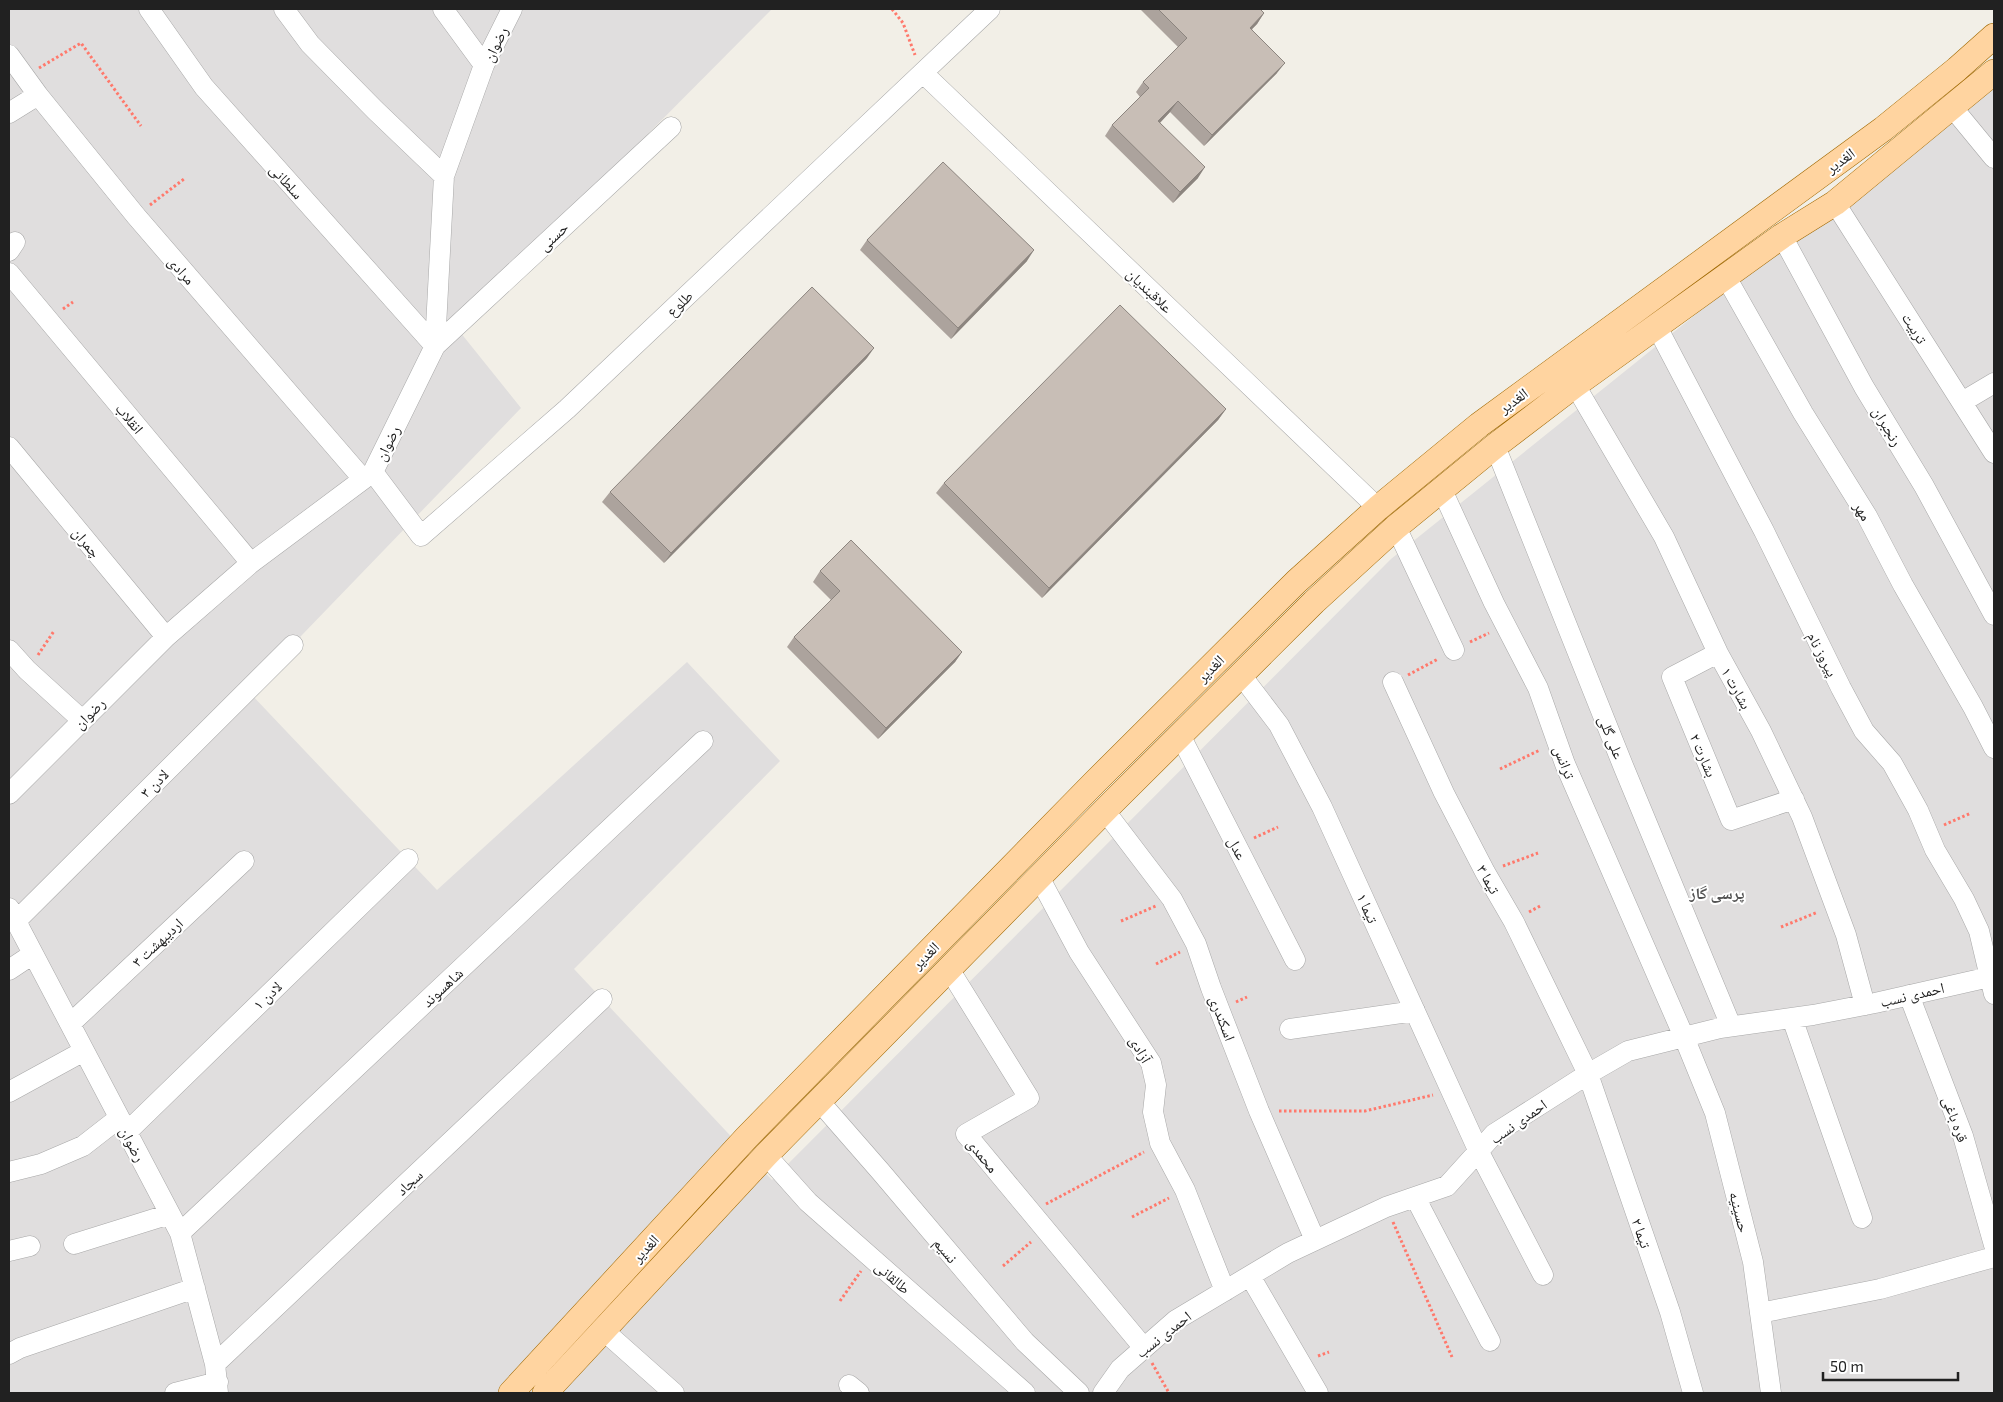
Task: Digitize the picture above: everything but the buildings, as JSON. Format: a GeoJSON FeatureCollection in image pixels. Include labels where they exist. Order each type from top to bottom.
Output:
{"type":"FeatureCollection","features":[{"type":"Feature","properties":{"kind":"main road","name":"الغدیر"},"geometry":{"type":"LineString","coordinates":[[511,1393],[768,1115],[1087,790],[1296,582],[1378,508],[1479,425],[1883,129],[1994,36]]}},
{"type":"Feature","properties":{"kind":"main road","name":"الغدیر"},"geometry":{"type":"LineString","coordinates":[[545,1393],[766,1155],[1039,877],[1314,602],[1396,527],[1495,446],[1575,385],[1658,328],[1782,236],[1835,203],[1994,72]]}},
{"type":"Feature","properties":{"kind":"main road"},"geometry":{"type":"LineString","coordinates":[[1378,508],[1396,527]]}},
{"type":"Feature","properties":{"kind":"street","name":"سلطانی"},"geometry":{"type":"LineString","coordinates":[[149,9],[204,87],[435,346]]}},
{"type":"Feature","properties":{"kind":"street"},"geometry":{"type":"LineString","coordinates":[[284,9],[310,44],[444,176]]}},
{"type":"Feature","properties":{"kind":"street"},"geometry":{"type":"LineString","coordinates":[[443,9],[484,65]]}},
{"type":"Feature","properties":{"kind":"street","name":"رضوان"},"geometry":{"type":"LineString","coordinates":[[9,794],[166,637],[251,563],[368,475],[435,346],[444,176],[484,65],[512,9]]}},
{"type":"Feature","properties":{"kind":"street","name":"طلوع"},"geometry":{"type":"LineString","coordinates":[[368,475],[421,536],[567,409],[990,9]]}},
{"type":"Feature","properties":{"kind":"street","name":"مرادی"},"geometry":{"type":"LineString","coordinates":[[9,55],[38,95],[136,216],[368,475]]}},
{"type":"Feature","properties":{"kind":"street","name":"علاقبندیان"},"geometry":{"type":"LineString","coordinates":[[923,73],[1378,508]]}},
{"type":"Feature","properties":{"kind":"street"},"geometry":{"type":"LineString","coordinates":[[9,114],[38,95]]}},
{"type":"Feature","properties":{"kind":"street"},"geometry":{"type":"LineString","coordinates":[[1952,107],[1994,158]]}},
{"type":"Feature","properties":{"kind":"street","name":"حسنی"},"geometry":{"type":"LineString","coordinates":[[435,346],[671,127]]}},
{"type":"Feature","properties":{"kind":"street","name":"تربیت"},"geometry":{"type":"LineString","coordinates":[[1835,203],[1994,453]]}},
{"type":"Feature","properties":{"kind":"street","name":"رنجبران"},"geometry":{"type":"LineString","coordinates":[[1782,236],[1864,386],[1924,486],[1994,615]]}},
{"type":"Feature","properties":{"kind":"street","name":"انقلاب"},"geometry":{"type":"LineString","coordinates":[[9,273],[251,563]]}},
{"type":"Feature","properties":{"kind":"street","name":"مهر"},"geometry":{"type":"LineString","coordinates":[[1726,277],[1803,413],[1867,516],[1907,593],[1994,748]]}},
{"type":"Feature","properties":{"kind":"street","name":"پیروز نام"},"geometry":{"type":"LineString","coordinates":[[1658,328],[1764,531],[1864,731],[1892,763],[1935,850],[1964,899],[1979,932],[1993,982]]}},
{"type":"Feature","properties":{"kind":"street"},"geometry":{"type":"LineString","coordinates":[[1962,402],[1994,383]]}},
{"type":"Feature","properties":{"kind":"street","name":"بشارت ۱"},"geometry":{"type":"LineString","coordinates":[[1575,385],[1664,537],[1718,653],[1794,799],[1846,935],[1865,1005]]}},
{"type":"Feature","properties":{"kind":"street","name":"علی گلی"},"geometry":{"type":"LineString","coordinates":[[1495,446],[1624,768],[1731,1026]]}},
{"type":"Feature","properties":{"kind":"street","name":"چمران"},"geometry":{"type":"LineString","coordinates":[[9,447],[166,637]]}},
{"type":"Feature","properties":{"kind":"street","name":"ترانس"},"geometry":{"type":"LineString","coordinates":[[1442,490],[1494,603],[1538,688],[1557,742],[1684,1036]]}},
{"type":"Feature","properties":{"kind":"street"},"geometry":{"type":"LineString","coordinates":[[1396,527],[1454,650]]}},
{"type":"Feature","properties":{"kind":"street","name":"لادن ۳"},"geometry":{"type":"LineString","coordinates":[[12,915],[292,645]]}},
{"type":"Feature","properties":{"kind":"street"},"geometry":{"type":"LineString","coordinates":[[9,650],[27,670],[82,720]]}},
{"type":"Feature","properties":{"kind":"street","name":"بشارت ۲"},"geometry":{"type":"LineString","coordinates":[[1718,653],[1672,677],[1732,820],[1794,799]]}},
{"type":"Feature","properties":{"kind":"street","name":"تیما ۱"},"geometry":{"type":"LineString","coordinates":[[1241,674],[1279,725],[1322,807],[1479,1152],[1542,1276]]}},
{"type":"Feature","properties":{"kind":"street","name":"تیما ۳"},"geometry":{"type":"LineString","coordinates":[[1393,682],[1444,793],[1485,872],[1514,922],[1588,1074]]}},
{"type":"Feature","properties":{"kind":"street","name":"عدل"},"geometry":{"type":"LineString","coordinates":[[1180,735],[1295,960]]}},
{"type":"Feature","properties":{"kind":"street","name":"شاهسوند"},"geometry":{"type":"LineString","coordinates":[[180,1233],[703,741]]}},
{"type":"Feature","properties":{"kind":"street","name":"اسکندری"},"geometry":{"type":"LineString","coordinates":[[1105,811],[1172,899],[1196,944],[1259,1111],[1315,1240]]}},
{"type":"Feature","properties":{"kind":"street","name":"لادن ۱"},"geometry":{"type":"LineString","coordinates":[[9,1172],[41,1164],[83,1146],[123,1125],[408,859]]}},
{"type":"Feature","properties":{"kind":"street","name":"اردیبهشت ۳"},"geometry":{"type":"LineString","coordinates":[[70,1024],[244,861]]}},
{"type":"Feature","properties":{"kind":"street","name":"آزادی"},"geometry":{"type":"LineString","coordinates":[[1039,877],[1079,952],[1151,1063],[1156,1085],[1153,1112],[1160,1143],[1185,1190],[1225,1291]]}},
{"type":"Feature","properties":{"kind":"street","name":"رضوان"},"geometry":{"type":"LineString","coordinates":[[12,915],[180,1233],[217,1380]]}},
{"type":"Feature","properties":{"kind":"street"},"geometry":{"type":"LineString","coordinates":[[9,970],[33,954]]}},
{"type":"Feature","properties":{"kind":"street","name":"محمدی"},"geometry":{"type":"LineString","coordinates":[[949,969],[1029,1098],[966,1134],[1144,1348]]}},
{"type":"Feature","properties":{"kind":"street","name":"احمدی نسب"},"geometry":{"type":"LineString","coordinates":[[1103,1393],[1120,1369],[1176,1320],[1288,1253],[1386,1207],[1447,1186],[1494,1134],[1588,1074],[1628,1051],[1731,1026],[1792,1018],[1909,995],[1993,982]]}},
{"type":"Feature","properties":{"kind":"street","name":"قره باغی"},"geometry":{"type":"LineString","coordinates":[[1909,995],[1963,1136],[1994,1245]]}},
{"type":"Feature","properties":{"kind":"street","name":"سجاد"},"geometry":{"type":"LineString","coordinates":[[217,1380],[602,999]]}},
{"type":"Feature","properties":{"kind":"street"},"geometry":{"type":"LineString","coordinates":[[1290,1029],[1415,1011]]}},
{"type":"Feature","properties":{"kind":"street"},"geometry":{"type":"LineString","coordinates":[[1792,1018],[1862,1218]]}},
{"type":"Feature","properties":{"kind":"street","name":"حسینیه"},"geometry":{"type":"LineString","coordinates":[[1684,1036],[1715,1113],[1753,1262],[1771,1393]]}},
{"type":"Feature","properties":{"kind":"street"},"geometry":{"type":"LineString","coordinates":[[9,1092],[84,1050]]}},
{"type":"Feature","properties":{"kind":"street","name":"تیما ۲"},"geometry":{"type":"LineString","coordinates":[[1588,1074],[1670,1312],[1693,1393]]}},
{"type":"Feature","properties":{"kind":"street","name":"نسیم"},"geometry":{"type":"LineString","coordinates":[[819,1101],[1025,1342],[1079,1393]]}},
{"type":"Feature","properties":{"kind":"street","name":"طالقانی"},"geometry":{"type":"LineString","coordinates":[[766,1155],[808,1202],[1025,1393]]}},
{"type":"Feature","properties":{"kind":"street"},"geometry":{"type":"LineString","coordinates":[[1415,1197],[1490,1341]]}},
{"type":"Feature","properties":{"kind":"street"},"geometry":{"type":"LineString","coordinates":[[74,1244],[170,1214]]}},
{"type":"Feature","properties":{"kind":"street"},"geometry":{"type":"LineString","coordinates":[[9,1251],[30,1246]]}},
{"type":"Feature","properties":{"kind":"street"},"geometry":{"type":"LineString","coordinates":[[1760,1313],[1880,1289],[1994,1257]]}},
{"type":"Feature","properties":{"kind":"street"},"geometry":{"type":"LineString","coordinates":[[1250,1276],[1318,1393]]}},
{"type":"Feature","properties":{"kind":"street"},"geometry":{"type":"LineString","coordinates":[[9,1354],[20,1348],[195,1288]]}},
{"type":"Feature","properties":{"kind":"street"},"geometry":{"type":"LineString","coordinates":[[603,1330],[674,1393]]}},
{"type":"Feature","properties":{"kind":"street"},"geometry":{"type":"LineString","coordinates":[[175,1393],[217,1380]]}},
{"type":"Feature","properties":{"kind":"path"},"geometry":{"type":"LineString","coordinates":[[892,9],[903,23],[923,73]]}},
{"type":"Feature","properties":{"kind":"path"},"geometry":{"type":"LineString","coordinates":[[25,77],[81,42],[141,126]]}},
{"type":"Feature","properties":{"kind":"path"},"geometry":{"type":"LineString","coordinates":[[136,216],[184,179]]}},
{"type":"Feature","properties":{"kind":"path"},"geometry":{"type":"LineString","coordinates":[[27,670],[54,630]]}},
{"type":"Feature","properties":{"kind":"path"},"geometry":{"type":"LineString","coordinates":[[1500,769],[1557,742]]}},
{"type":"Feature","properties":{"kind":"path"},"geometry":{"type":"LineString","coordinates":[[1927,833],[1971,813]]}},
{"type":"Feature","properties":{"kind":"path"},"geometry":{"type":"LineString","coordinates":[[1237,845],[1278,827]]}},
{"type":"Feature","properties":{"kind":"path"},"geometry":{"type":"LineString","coordinates":[[1485,872],[1538,853]]}},
{"type":"Feature","properties":{"kind":"path"},"geometry":{"type":"LineString","coordinates":[[1121,921],[1172,899]]}},
{"type":"Feature","properties":{"kind":"path"},"geometry":{"type":"LineString","coordinates":[[1781,927],[1835,906]]}},
{"type":"Feature","properties":{"kind":"path"},"geometry":{"type":"LineString","coordinates":[[1156,964],[1196,944]]}},
{"type":"Feature","properties":{"kind":"path"},"geometry":{"type":"LineString","coordinates":[[1259,1111],[1364,1111],[1451,1091]]}},
{"type":"Feature","properties":{"kind":"path"},"geometry":{"type":"LineString","coordinates":[[1031,1212],[1160,1143]]}},
{"type":"Feature","properties":{"kind":"path"},"geometry":{"type":"LineString","coordinates":[[1132,1217],[1185,1190]]}},
{"type":"Feature","properties":{"kind":"path"},"geometry":{"type":"LineString","coordinates":[[1386,1207],[1452,1357]]}},
{"type":"Feature","properties":{"kind":"path"},"geometry":{"type":"LineString","coordinates":[[1002,1266],[1045,1230]]}},
{"type":"Feature","properties":{"kind":"path"},"geometry":{"type":"LineString","coordinates":[[840,1301],[870,1257]]}},
{"type":"Feature","properties":{"kind":"path"},"geometry":{"type":"LineString","coordinates":[[1144,1348],[1168,1393]]}},
{"type":"Feature","properties":{"kind":"shaded area"},"geometry":{"type":"Polygon","coordinates":[[[9,9],[772,9],[456,327],[521,408],[248,691],[437,890],[687,662],[780,761],[574,969],[772,1180],[1391,559],[1994,75],[1994,1393],[9,1393],[9,9]]]}},
{"type":"Feature","properties":{"kind":"district","name":"پرسی گاز"},"geometry":{"type":"Point","coordinates":[1717,892]}}]}
